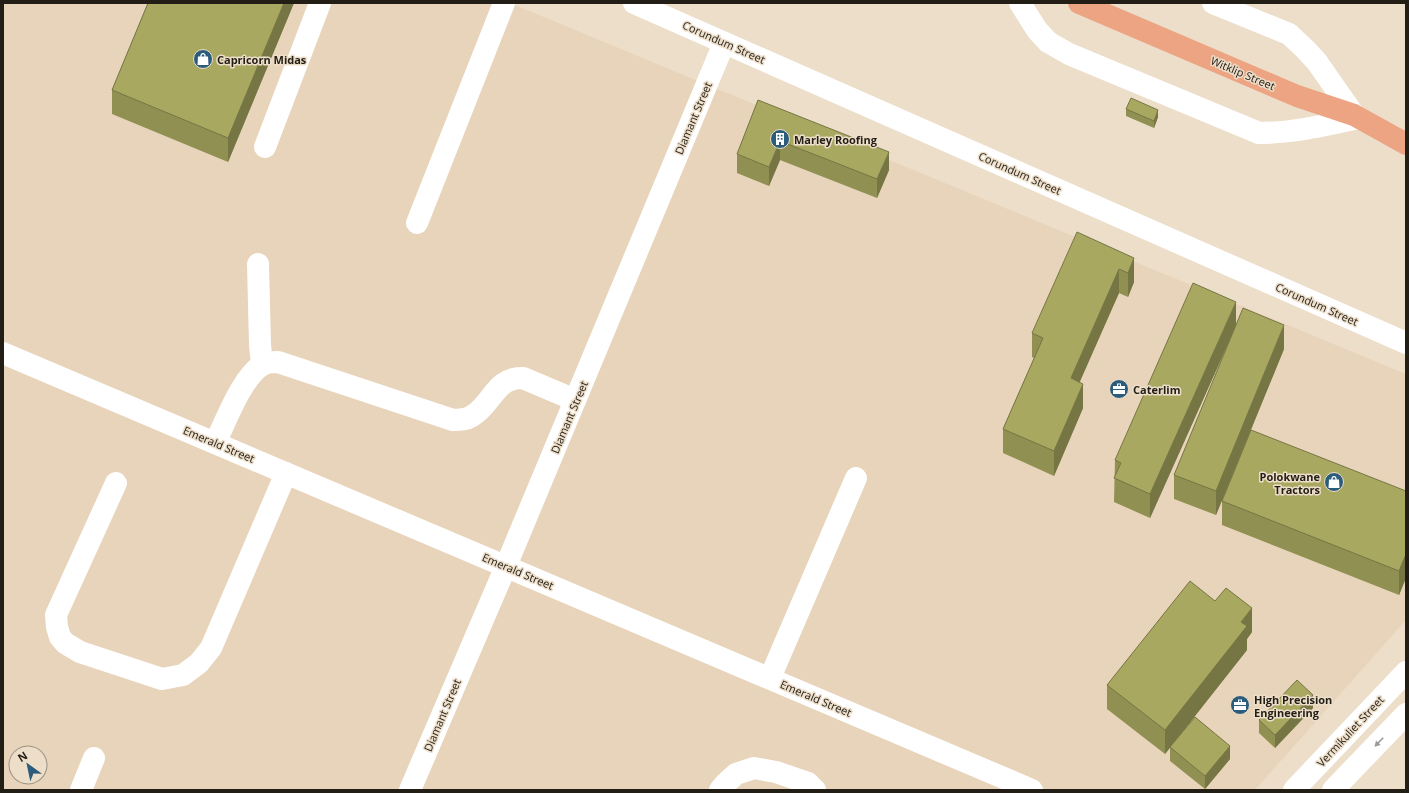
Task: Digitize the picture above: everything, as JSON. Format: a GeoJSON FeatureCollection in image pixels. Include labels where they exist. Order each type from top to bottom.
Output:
{"type":"FeatureCollection","features":[{"type":"Feature","properties":{"kind":"main road","name":"Witklip Street"},"geometry":{"type":"LineString","coordinates":[[1079,3],[1297,96],[1356,116],[1406,144]]}},
{"type":"Feature","properties":{"kind":"street"},"geometry":{"type":"LineString","coordinates":[[265,147],[320,3]]}},
{"type":"Feature","properties":{"kind":"street"},"geometry":{"type":"LineString","coordinates":[[417,223],[504,3]]}},
{"type":"Feature","properties":{"kind":"street","name":"Corundum Street"},"geometry":{"type":"LineString","coordinates":[[634,3],[1406,343]]}},
{"type":"Feature","properties":{"kind":"street"},"geometry":{"type":"LineString","coordinates":[[1020,3],[1037,30],[1048,42],[1069,54],[1259,133],[1296,131],[1356,116],[1317,62],[1289,34],[1213,3]]}},
{"type":"Feature","properties":{"kind":"street","name":"Diamant Street"},"geometry":{"type":"LineString","coordinates":[[410,790],[506,566],[724,43]]}},
{"type":"Feature","properties":{"kind":"street"},"geometry":{"type":"LineString","coordinates":[[258,264],[260,345],[262,365]]}},
{"type":"Feature","properties":{"kind":"street","name":"Emerald Street"},"geometry":{"type":"LineString","coordinates":[[3,353],[1032,790]]}},
{"type":"Feature","properties":{"kind":"street"},"geometry":{"type":"LineString","coordinates":[[215,443],[244,385],[253,373],[262,365],[269,362],[278,362],[454,420],[463,420],[472,417],[504,383],[518,378],[523,378],[575,400]]}},
{"type":"Feature","properties":{"kind":"street"},"geometry":{"type":"LineString","coordinates":[[116,483],[56,614],[57,627],[60,637],[65,643],[80,652],[162,679],[184,675],[199,663],[211,648],[286,472]]}},
{"type":"Feature","properties":{"kind":"street"},"geometry":{"type":"LineString","coordinates":[[770,678],[856,478]]}},
{"type":"Feature","properties":{"kind":"street","name":"Vermikuliet Street"},"geometry":{"type":"LineString","coordinates":[[1294,790],[1406,672]]}},
{"type":"Feature","properties":{"kind":"street"},"geometry":{"type":"LineString","coordinates":[[1333,790],[1406,714]]}},
{"type":"Feature","properties":{"kind":"street"},"geometry":{"type":"LineString","coordinates":[[81,790],[94,758]]}},
{"type":"Feature","properties":{"kind":"street"},"geometry":{"type":"LineString","coordinates":[[720,790],[736,774],[754,768],[776,772],[808,783],[815,790]]}},
{"type":"Feature","properties":{"kind":"shaded area"},"geometry":{"type":"Polygon","coordinates":[[[3,3],[510,3],[1406,374],[1406,620],[1255,790],[3,790],[3,3]]]}},
{"type":"Feature","properties":{"kind":"building","name":"Capricorn Midas"},"geometry":{"type":"Polygon","coordinates":[[[148,3],[284,3],[228,138],[112,90],[148,3]]]}},
{"type":"Feature","properties":{"kind":"building"},"geometry":{"type":"Polygon","coordinates":[[[1131,98],[1158,110],[1154,121],[1126,109],[1131,98]]]}},
{"type":"Feature","properties":{"kind":"building"},"geometry":{"type":"Polygon","coordinates":[[[758,100],[889,152],[877,179],[780,141],[769,167],[737,154],[758,100]]]}},
{"type":"Feature","properties":{"kind":"building"},"geometry":{"type":"Polygon","coordinates":[[[1077,232],[1134,258],[1128,273],[1119,269],[1071,378],[1083,384],[1054,451],[1003,429],[1043,338],[1032,333],[1077,232]]]}},
{"type":"Feature","properties":{"kind":"building"},"geometry":{"type":"Polygon","coordinates":[[[1193,283],[1236,302],[1150,494],[1114,478],[1121,463],[1115,460],[1193,283]]]}},
{"type":"Feature","properties":{"kind":"building"},"geometry":{"type":"Polygon","coordinates":[[[1243,308],[1284,325],[1216,491],[1174,475],[1243,308]]]}},
{"type":"Feature","properties":{"kind":"building"},"geometry":{"type":"Polygon","coordinates":[[[1251,430],[1406,491],[1406,554],[1399,571],[1222,501],[1251,430]]]}},
{"type":"Feature","properties":{"kind":"building"},"geometry":{"type":"Polygon","coordinates":[[[1190,581],[1215,601],[1226,588],[1252,608],[1241,622],[1247,626],[1165,730],[1107,685],[1190,581]]]}},
{"type":"Feature","properties":{"kind":"building"},"geometry":{"type":"Polygon","coordinates":[[[1297,680],[1313,695],[1275,735],[1259,720],[1297,680]]]}},
{"type":"Feature","properties":{"kind":"building"},"geometry":{"type":"Polygon","coordinates":[[[1195,717],[1230,746],[1205,776],[1170,747],[1195,717]]]}},
{"type":"Feature","properties":{"kind":"place","name":"Capricorn Midas"},"geometry":{"type":"Point","coordinates":[203,59]}},
{"type":"Feature","properties":{"kind":"place","name":"Marley Roofing"},"geometry":{"type":"Point","coordinates":[780,139]}},
{"type":"Feature","properties":{"kind":"place","name":"Caterlim"},"geometry":{"type":"Point","coordinates":[1119,389]}},
{"type":"Feature","properties":{"kind":"place","name":"Polokwane Tractors"},"geometry":{"type":"Point","coordinates":[1334,482]}},
{"type":"Feature","properties":{"kind":"place","name":"High Precision Engineering"},"geometry":{"type":"Point","coordinates":[1240,705]}}]}
